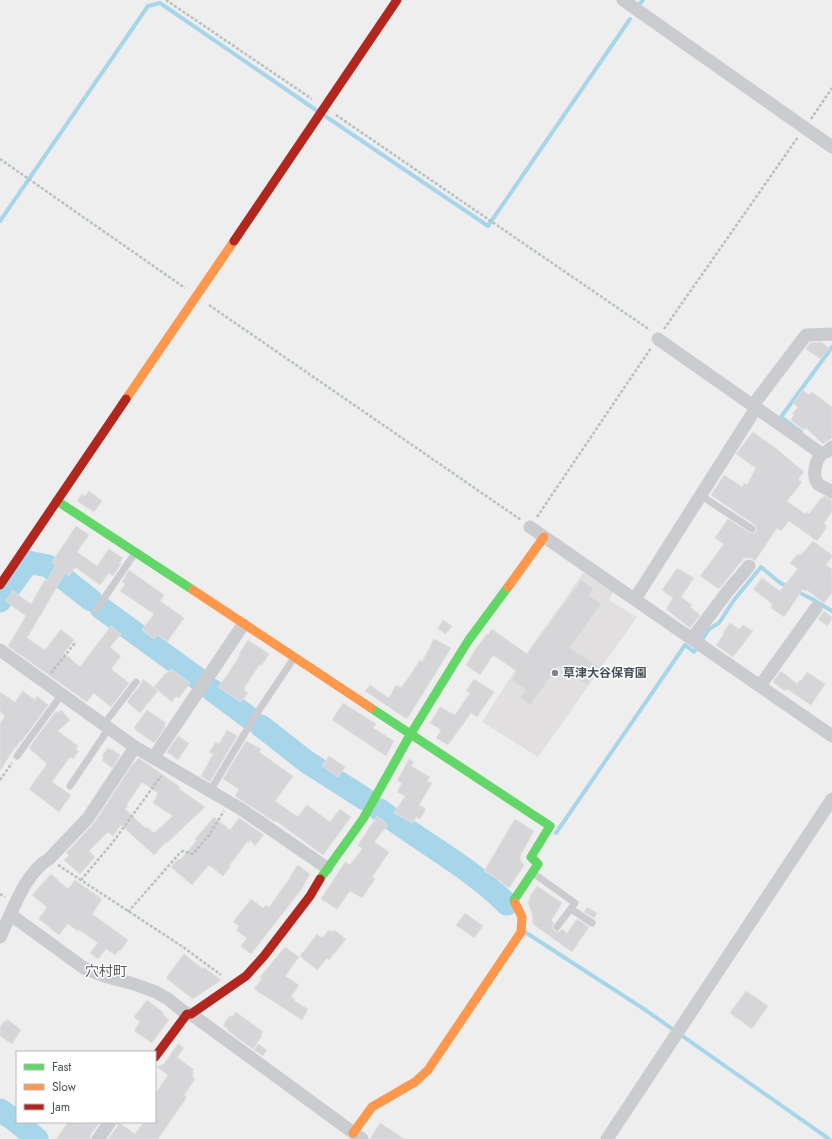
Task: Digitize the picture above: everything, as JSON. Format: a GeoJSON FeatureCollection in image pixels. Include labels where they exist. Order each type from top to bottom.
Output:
{"type":"FeatureCollection","features":[{"type":"Feature","properties":{"kind":"street"},"geometry":{"type":"LineString","coordinates":[[0,585],[398,0]]}},
{"type":"Feature","properties":{"kind":"street"},"geometry":{"type":"LineString","coordinates":[[623,0],[832,146]]}},
{"type":"Feature","properties":{"kind":"street"},"geometry":{"type":"LineString","coordinates":[[635,599],[755,406],[806,335],[832,334]]}},
{"type":"Feature","properties":{"kind":"street"},"geometry":{"type":"LineString","coordinates":[[659,337],[755,406],[827,451],[815,466],[815,479],[818,484],[832,492]]}},
{"type":"Feature","properties":{"kind":"street"},"geometry":{"type":"LineString","coordinates":[[11,915],[84,968],[104,976],[156,992],[189,1014],[358,1136],[372,1106],[415,1082],[428,1070],[521,932],[522,917],[514,900],[538,864],[531,857],[550,826],[57,501]]}},
{"type":"Feature","properties":{"kind":"street"},"geometry":{"type":"LineString","coordinates":[[530,527],[832,736]]}},
{"type":"Feature","properties":{"kind":"street"},"geometry":{"type":"LineString","coordinates":[[156,1056],[189,1014],[246,976],[264,956],[310,896],[327,868],[363,819],[410,735],[468,641],[544,537]]}},
{"type":"Feature","properties":{"kind":"street"},"geometry":{"type":"LineString","coordinates":[[692,639],[750,566]]}},
{"type":"Feature","properties":{"kind":"street"},"geometry":{"type":"LineString","coordinates":[[760,686],[816,608]]}},
{"type":"Feature","properties":{"kind":"street"},"geometry":{"type":"LineString","coordinates":[[159,760],[243,625]]}},
{"type":"Feature","properties":{"kind":"street"},"geometry":{"type":"LineString","coordinates":[[0,650],[136,747],[230,803],[327,868]]}},
{"type":"Feature","properties":{"kind":"street"},"geometry":{"type":"LineString","coordinates":[[1,930],[11,915],[28,880],[42,863],[50,859],[88,818],[136,747]]}},
{"type":"Feature","properties":{"kind":"street"},"geometry":{"type":"LineString","coordinates":[[607,1139],[832,799]]}},
{"type":"Feature","properties":{"kind":"street"},"geometry":{"type":"LineString","coordinates":[[98,1139],[109,1123]]}},
{"type":"Feature","properties":{"kind":"lane"},"geometry":{"type":"LineString","coordinates":[[700,495],[752,529]]}},
{"type":"Feature","properties":{"kind":"lane"},"geometry":{"type":"LineString","coordinates":[[96,610],[135,553]]}},
{"type":"Feature","properties":{"kind":"lane"},"geometry":{"type":"LineString","coordinates":[[210,791],[255,716],[294,658]]}},
{"type":"Feature","properties":{"kind":"lane"},"geometry":{"type":"LineString","coordinates":[[70,786],[136,682]]}},
{"type":"Feature","properties":{"kind":"lane"},"geometry":{"type":"LineString","coordinates":[[17,756],[62,694]]}},
{"type":"Feature","properties":{"kind":"lane"},"geometry":{"type":"LineString","coordinates":[[532,873],[575,903],[557,927]]}},
{"type":"Feature","properties":{"kind":"lane"},"geometry":{"type":"LineString","coordinates":[[570,909],[592,923]]}},
{"type":"Feature","properties":{"kind":"path"},"geometry":{"type":"LineString","coordinates":[[166,0],[659,337]]}},
{"type":"Feature","properties":{"kind":"path"},"geometry":{"type":"LineString","coordinates":[[0,159],[530,527],[659,337],[832,88]]}},
{"type":"Feature","properties":{"kind":"path"},"geometry":{"type":"LineString","coordinates":[[45,681],[75,643]]}},
{"type":"Feature","properties":{"kind":"path"},"geometry":{"type":"LineString","coordinates":[[0,780],[17,756]]}},
{"type":"Feature","properties":{"kind":"path"},"geometry":{"type":"LineString","coordinates":[[81,880],[113,842],[164,772],[159,760]]}},
{"type":"Feature","properties":{"kind":"path"},"geometry":{"type":"LineString","coordinates":[[128,912],[182,851],[193,854],[209,835],[230,803]]}},
{"type":"Feature","properties":{"kind":"path"},"geometry":{"type":"LineString","coordinates":[[50,859],[183,947],[233,984]]}},
{"type":"Feature","properties":{"kind":"shaded area","name":"草津大谷保育園"},"geometry":{"type":"Polygon","coordinates":[[[584,572],[613,592],[609,600],[637,617],[538,757],[482,722],[519,664],[584,572]]]}},
{"type":"Feature","properties":{"kind":"building"},"geometry":{"type":"Polygon","coordinates":[[[821,342],[829,348],[821,359],[806,349],[810,343],[821,342]]]}},
{"type":"Feature","properties":{"kind":"building"},"geometry":{"type":"Polygon","coordinates":[[[803,390],[809,395],[812,392],[832,407],[832,438],[823,444],[806,428],[804,430],[791,420],[794,415],[792,414],[798,407],[793,403],[803,390]]]}},
{"type":"Feature","properties":{"kind":"building"},"geometry":{"type":"Polygon","coordinates":[[[753,432],[778,450],[804,472],[798,479],[802,482],[787,501],[805,514],[807,512],[809,514],[824,496],[832,500],[832,512],[824,523],[827,527],[817,541],[789,521],[781,531],[777,528],[755,561],[751,558],[744,558],[719,589],[700,576],[724,544],[715,538],[728,519],[750,533],[755,533],[757,529],[755,525],[711,495],[724,475],[742,487],[744,483],[747,485],[756,468],[736,454],[753,432]]]}},
{"type":"Feature","properties":{"kind":"building"},"geometry":{"type":"Polygon","coordinates":[[[89,491],[102,501],[94,512],[77,501],[82,494],[85,496],[89,491]]]}},
{"type":"Feature","properties":{"kind":"building"},"geometry":{"type":"Polygon","coordinates":[[[76,526],[89,535],[77,552],[97,566],[109,549],[123,558],[119,563],[121,564],[113,576],[109,573],[100,585],[75,567],[69,576],[65,573],[27,638],[45,650],[61,629],[74,640],[64,653],[80,667],[111,626],[121,634],[110,647],[121,656],[111,669],[129,683],[111,707],[94,693],[87,702],[8,646],[26,616],[6,601],[13,591],[31,604],[56,565],[52,562],[76,526]]]}},
{"type":"Feature","properties":{"kind":"building"},"geometry":{"type":"Polygon","coordinates":[[[813,541],[832,555],[826,565],[832,569],[832,593],[824,603],[807,590],[805,591],[803,589],[784,617],[771,608],[772,604],[753,589],[762,578],[780,591],[798,569],[790,563],[798,554],[801,555],[813,541]]]}},
{"type":"Feature","properties":{"kind":"building"},"geometry":{"type":"Polygon","coordinates":[[[677,568],[694,578],[681,597],[692,605],[690,607],[700,615],[690,628],[666,609],[673,598],[662,590],[677,568]]]}},
{"type":"Feature","properties":{"kind":"building"},"geometry":{"type":"Polygon","coordinates":[[[129,570],[164,595],[160,601],[184,618],[167,642],[157,635],[154,639],[142,630],[154,614],[120,591],[125,584],[122,582],[129,570]]]}},
{"type":"Feature","properties":{"kind":"building"},"geometry":{"type":"Polygon","coordinates":[[[581,580],[594,589],[589,595],[601,604],[570,648],[599,667],[587,685],[559,666],[530,705],[520,697],[526,690],[511,680],[517,671],[493,655],[480,675],[466,665],[477,647],[492,629],[527,654],[581,580]]]}},
{"type":"Feature","properties":{"kind":"building"},"geometry":{"type":"Polygon","coordinates":[[[824,611],[832,617],[827,626],[818,619],[824,611]]]}},
{"type":"Feature","properties":{"kind":"building"},"geometry":{"type":"Polygon","coordinates":[[[443,620],[452,626],[446,634],[438,629],[443,620]]]}},
{"type":"Feature","properties":{"kind":"building"},"geometry":{"type":"Polygon","coordinates":[[[730,623],[739,629],[743,625],[753,631],[733,657],[716,645],[730,623]]]}},
{"type":"Feature","properties":{"kind":"building"},"geometry":{"type":"Polygon","coordinates":[[[434,639],[451,648],[407,719],[365,691],[370,685],[389,698],[396,685],[401,688],[420,660],[422,662],[434,639]]]}},
{"type":"Feature","properties":{"kind":"building"},"geometry":{"type":"Polygon","coordinates":[[[248,640],[269,654],[262,665],[260,664],[244,688],[244,691],[248,693],[241,702],[218,687],[226,677],[248,640]]]}},
{"type":"Feature","properties":{"kind":"building"},"geometry":{"type":"Polygon","coordinates":[[[171,669],[190,683],[179,698],[176,696],[172,702],[154,687],[171,669]]]}},
{"type":"Feature","properties":{"kind":"building"},"geometry":{"type":"Polygon","coordinates":[[[781,671],[797,684],[807,672],[825,684],[811,705],[787,689],[785,691],[773,682],[781,671]]]}},
{"type":"Feature","properties":{"kind":"building"},"geometry":{"type":"Polygon","coordinates":[[[143,679],[158,691],[140,713],[127,702],[143,679]]]}},
{"type":"Feature","properties":{"kind":"building"},"geometry":{"type":"Polygon","coordinates":[[[474,679],[494,692],[477,717],[471,713],[448,745],[436,738],[441,730],[430,723],[440,707],[455,715],[470,693],[466,691],[474,679]]]}},
{"type":"Feature","properties":{"kind":"building"},"geometry":{"type":"Polygon","coordinates":[[[23,691],[35,700],[37,696],[48,705],[21,742],[20,741],[16,748],[15,747],[0,771],[0,724],[5,716],[0,712],[0,692],[15,702],[23,691]]]}},
{"type":"Feature","properties":{"kind":"building"},"geometry":{"type":"Polygon","coordinates":[[[343,703],[376,724],[373,728],[394,741],[386,756],[332,720],[343,703]]]}},
{"type":"Feature","properties":{"kind":"building"},"geometry":{"type":"Polygon","coordinates":[[[61,710],[70,720],[58,731],[78,746],[76,749],[79,751],[73,759],[70,757],[52,782],[71,795],[59,812],[29,789],[47,764],[29,748],[56,711],[58,713],[61,710]]]}},
{"type":"Feature","properties":{"kind":"building"},"geometry":{"type":"Polygon","coordinates":[[[147,710],[166,723],[164,726],[165,727],[154,743],[134,728],[147,710]]]}},
{"type":"Feature","properties":{"kind":"building"},"geometry":{"type":"Polygon","coordinates":[[[227,730],[237,736],[210,782],[201,776],[213,754],[209,752],[216,742],[219,744],[227,730]]]}},
{"type":"Feature","properties":{"kind":"building"},"geometry":{"type":"Polygon","coordinates":[[[178,736],[189,743],[178,760],[167,752],[178,736]]]}},
{"type":"Feature","properties":{"kind":"building"},"geometry":{"type":"Polygon","coordinates":[[[246,741],[261,749],[259,752],[293,776],[275,801],[298,817],[307,805],[330,822],[340,809],[351,817],[323,855],[276,821],[275,822],[235,796],[239,789],[223,779],[246,741]]]}},
{"type":"Feature","properties":{"kind":"building"},"geometry":{"type":"Polygon","coordinates":[[[108,748],[120,755],[112,768],[102,760],[104,757],[102,756],[108,748]]]}},
{"type":"Feature","properties":{"kind":"building"},"geometry":{"type":"Polygon","coordinates":[[[329,756],[345,767],[338,777],[322,766],[329,756]]]}},
{"type":"Feature","properties":{"kind":"building"},"geometry":{"type":"Polygon","coordinates":[[[139,758],[205,807],[167,843],[166,842],[154,855],[121,825],[113,836],[108,832],[89,851],[95,857],[80,874],[64,860],[69,855],[66,853],[95,822],[132,765],[139,758]],[[142,782],[125,809],[145,828],[147,827],[154,833],[173,816],[153,803],[158,793],[142,782]]]}},
{"type":"Feature","properties":{"kind":"building"},"geometry":{"type":"Polygon","coordinates":[[[409,759],[414,762],[411,766],[430,777],[427,781],[432,783],[419,805],[426,809],[420,819],[416,817],[413,823],[394,813],[405,796],[397,792],[402,783],[397,781],[409,759]]]}},
{"type":"Feature","properties":{"kind":"building"},"geometry":{"type":"Polygon","coordinates":[[[377,816],[388,825],[374,842],[389,852],[372,877],[375,879],[362,898],[350,891],[337,909],[321,899],[345,862],[350,865],[362,849],[358,845],[377,816]]]}},
{"type":"Feature","properties":{"kind":"building"},"geometry":{"type":"Polygon","coordinates":[[[214,817],[230,830],[239,818],[264,835],[255,846],[250,840],[248,843],[247,842],[223,876],[209,865],[192,885],[171,867],[178,859],[180,860],[197,840],[195,839],[214,817]]]}},
{"type":"Feature","properties":{"kind":"building"},"geometry":{"type":"Polygon","coordinates":[[[515,819],[534,831],[520,856],[524,865],[509,888],[484,871],[515,819]]]}},
{"type":"Feature","properties":{"kind":"building"},"geometry":{"type":"Polygon","coordinates":[[[298,865],[310,874],[301,890],[251,954],[241,946],[247,938],[236,930],[239,926],[233,922],[251,899],[263,908],[266,905],[269,907],[298,865]]]}},
{"type":"Feature","properties":{"kind":"building"},"geometry":{"type":"Polygon","coordinates":[[[51,874],[68,889],[75,880],[102,899],[92,914],[128,940],[120,951],[119,950],[115,955],[106,949],[98,959],[90,953],[98,943],[79,930],[78,931],[68,924],[59,935],[39,919],[47,907],[32,895],[51,874]]]}},
{"type":"Feature","properties":{"kind":"building"},"geometry":{"type":"Polygon","coordinates":[[[537,886],[562,903],[551,921],[554,923],[552,927],[554,931],[559,932],[562,929],[567,933],[577,919],[589,927],[572,952],[533,924],[532,913],[528,903],[530,896],[537,886]]]}},
{"type":"Feature","properties":{"kind":"building"},"geometry":{"type":"Polygon","coordinates":[[[587,907],[597,913],[594,918],[584,912],[587,907]]]}},
{"type":"Feature","properties":{"kind":"building"},"geometry":{"type":"Polygon","coordinates":[[[465,913],[483,926],[474,938],[456,925],[465,913]]]}},
{"type":"Feature","properties":{"kind":"building"},"geometry":{"type":"Polygon","coordinates":[[[329,930],[332,932],[334,930],[346,939],[329,960],[327,958],[317,970],[300,956],[317,934],[322,938],[329,930]]]}},
{"type":"Feature","properties":{"kind":"building"},"geometry":{"type":"Polygon","coordinates":[[[285,947],[299,957],[285,976],[299,985],[291,997],[295,999],[294,1001],[308,1009],[302,1020],[254,989],[262,978],[260,977],[285,947]]]}},
{"type":"Feature","properties":{"kind":"building"},"geometry":{"type":"Polygon","coordinates":[[[184,954],[203,969],[204,967],[221,980],[193,999],[166,978],[184,954]]]}},
{"type":"Feature","properties":{"kind":"building"},"geometry":{"type":"Polygon","coordinates":[[[746,991],[768,1006],[752,1029],[730,1013],[746,991]]]}},
{"type":"Feature","properties":{"kind":"building"},"geometry":{"type":"Polygon","coordinates":[[[147,1000],[164,1013],[163,1015],[169,1020],[152,1043],[134,1031],[140,1022],[134,1017],[147,1000]]]}},
{"type":"Feature","properties":{"kind":"building"},"geometry":{"type":"Polygon","coordinates":[[[236,1012],[263,1032],[253,1049],[227,1030],[228,1029],[223,1025],[230,1015],[232,1017],[236,1012]]]}},
{"type":"Feature","properties":{"kind":"building"},"geometry":{"type":"Polygon","coordinates":[[[7,1019],[21,1030],[12,1044],[0,1036],[0,1027],[4,1021],[6,1022],[7,1019]]]}},
{"type":"Feature","properties":{"kind":"building"},"geometry":{"type":"Polygon","coordinates":[[[178,1044],[184,1048],[177,1057],[194,1070],[192,1072],[194,1073],[192,1076],[195,1079],[184,1095],[187,1097],[158,1139],[108,1139],[117,1127],[118,1123],[135,1134],[143,1123],[156,1123],[156,1093],[168,1075],[157,1067],[164,1064],[178,1044]]]}},
{"type":"Feature","properties":{"kind":"building"},"geometry":{"type":"Polygon","coordinates":[[[258,1044],[267,1050],[263,1056],[254,1050],[258,1044]]]}},
{"type":"Feature","properties":{"kind":"building"},"geometry":{"type":"Polygon","coordinates":[[[67,1123],[99,1123],[91,1134],[90,1139],[56,1139],[67,1123]]]}},
{"type":"Feature","properties":{"kind":"building"},"geometry":{"type":"Polygon","coordinates":[[[380,1123],[404,1139],[370,1139],[380,1123]]]}},
{"type":"Feature","properties":{"kind":"waterway"},"geometry":{"type":"LineString","coordinates":[[639,5],[643,0]]}},
{"type":"Feature","properties":{"kind":"waterway"},"geometry":{"type":"LineString","coordinates":[[0,221],[148,6],[160,3],[316,110]]}},
{"type":"Feature","properties":{"kind":"waterway"},"geometry":{"type":"LineString","coordinates":[[325,116],[488,226],[630,19]]}},
{"type":"Feature","properties":{"kind":"waterway"},"geometry":{"type":"LineString","coordinates":[[801,432],[781,417],[832,347]]}},
{"type":"Feature","properties":{"kind":"waterway"},"geometry":{"type":"LineString","coordinates":[[0,601],[28,562],[48,566],[91,600]]}},
{"type":"Feature","properties":{"kind":"waterway"},"geometry":{"type":"LineString","coordinates":[[556,833],[685,645],[694,652],[709,629],[719,623],[734,600],[761,567],[779,582],[788,587]]}},
{"type":"Feature","properties":{"kind":"waterway"},"geometry":{"type":"LineString","coordinates":[[796,591],[832,611]]}},
{"type":"Feature","properties":{"kind":"waterway"},"geometry":{"type":"LineString","coordinates":[[101,608],[197,678]]}},
{"type":"Feature","properties":{"kind":"waterway"},"geometry":{"type":"LineString","coordinates":[[212,690],[251,719]]}},
{"type":"Feature","properties":{"kind":"waterway"},"geometry":{"type":"LineString","coordinates":[[261,726],[307,762],[365,799]]}},
{"type":"Feature","properties":{"kind":"waterway"},"geometry":{"type":"LineString","coordinates":[[380,810],[461,866],[492,890],[507,904]]}},
{"type":"Feature","properties":{"kind":"waterway"},"geometry":{"type":"LineString","coordinates":[[525,932],[644,1009],[829,1139]]}},
{"type":"Feature","properties":{"kind":"waterway"},"geometry":{"type":"LineString","coordinates":[[0,1110],[16,1121]]}},
{"type":"Feature","properties":{"kind":"waterway"},"geometry":{"type":"LineString","coordinates":[[18,1123],[37,1139]]}},
{"type":"Feature","properties":{"kind":"traffic: fast"},"geometry":{"type":"LineString","coordinates":[[57,501],[193,590]]}},
{"type":"Feature","properties":{"kind":"traffic: fast"},"geometry":{"type":"LineString","coordinates":[[320,879],[363,819],[410,735],[468,641],[508,587]]}},
{"type":"Feature","properties":{"kind":"traffic: fast"},"geometry":{"type":"LineString","coordinates":[[371,708],[550,826],[531,857],[538,864],[514,900],[515,903]]}},
{"type":"Feature","properties":{"kind":"traffic: slow"},"geometry":{"type":"LineString","coordinates":[[126,399],[234,241]]}},
{"type":"Feature","properties":{"kind":"traffic: slow"},"geometry":{"type":"LineString","coordinates":[[508,587],[544,537]]}},
{"type":"Feature","properties":{"kind":"traffic: slow"},"geometry":{"type":"LineString","coordinates":[[193,590],[371,708]]}},
{"type":"Feature","properties":{"kind":"traffic: slow"},"geometry":{"type":"LineString","coordinates":[[353,1133],[372,1107],[415,1082],[428,1070],[521,932],[522,917],[515,903]]}},
{"type":"Feature","properties":{"kind":"traffic: jam"},"geometry":{"type":"LineString","coordinates":[[234,241],[397,0]]}},
{"type":"Feature","properties":{"kind":"traffic: jam"},"geometry":{"type":"LineString","coordinates":[[0,585],[126,399]]}},
{"type":"Feature","properties":{"kind":"traffic: jam"},"geometry":{"type":"LineString","coordinates":[[156,1056],[187,1014],[191,1014],[246,976],[264,956],[310,896],[320,879]]}},
{"type":"Feature","properties":{"kind":"place","name":"草津大谷保育園"},"geometry":{"type":"Point","coordinates":[555,673]}},
{"type":"Feature","properties":{"kind":"district","name":"穴村町"},"geometry":{"type":"Point","coordinates":[106,971]}}]}
